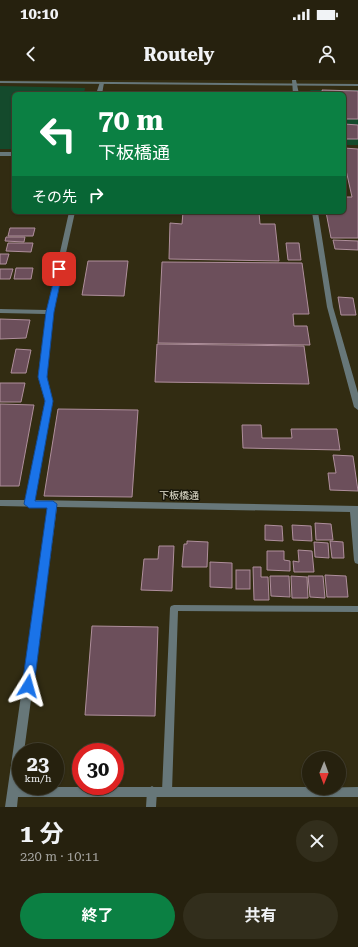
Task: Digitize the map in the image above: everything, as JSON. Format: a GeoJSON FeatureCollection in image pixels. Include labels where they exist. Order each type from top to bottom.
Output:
{"type":"FeatureCollection","features":[{"type":"Feature","properties":{"kind":"street"},"geometry":{"type":"LineString","coordinates":[[0,82],[294,82],[358,85]]}},
{"type":"Feature","properties":{"kind":"street"},"geometry":{"type":"LineString","coordinates":[[101,92],[104,82]]}},
{"type":"Feature","properties":{"kind":"street"},"geometry":{"type":"LineString","coordinates":[[294,82],[296,92]]}},
{"type":"Feature","properties":{"kind":"street"},"geometry":{"type":"LineString","coordinates":[[0,154],[12,154]]}},
{"type":"Feature","properties":{"kind":"street"},"geometry":{"type":"LineString","coordinates":[[29,504],[49,401],[42,377],[50,312],[72,214]]}},
{"type":"Feature","properties":{"kind":"street"},"geometry":{"type":"LineString","coordinates":[[315,214],[330,307],[358,407]]}},
{"type":"Feature","properties":{"kind":"street"},"geometry":{"type":"LineString","coordinates":[[0,311],[50,312]]}},
{"type":"Feature","properties":{"kind":"street","name":"下板橋通"},"geometry":{"type":"LineString","coordinates":[[0,503],[356,509]]}},
{"type":"Feature","properties":{"kind":"street"},"geometry":{"type":"LineString","coordinates":[[21,743],[53,504]]}},
{"type":"Feature","properties":{"kind":"street"},"geometry":{"type":"LineString","coordinates":[[356,509],[358,560]]}},
{"type":"Feature","properties":{"kind":"street"},"geometry":{"type":"LineString","coordinates":[[64,792],[358,792]]}},
{"type":"Feature","properties":{"kind":"street"},"geometry":{"type":"LineString","coordinates":[[11,807],[13,795]]}},
{"type":"Feature","properties":{"kind":"lane"},"geometry":{"type":"LineString","coordinates":[[168,791],[174,608],[358,609]]}},
{"type":"Feature","properties":{"kind":"lane"},"geometry":{"type":"LineString","coordinates":[[151,807],[152,791]]}},
{"type":"Feature","properties":{"kind":"green space"},"geometry":{"type":"Polygon","coordinates":[[[0,86],[85,88],[84,92],[12,92],[12,149],[0,149],[0,86]]]}},
{"type":"Feature","properties":{"kind":"green space"},"geometry":{"type":"Polygon","coordinates":[[[311,90],[358,90],[358,145],[346,145],[346,92],[308,92],[311,90]]]}},
{"type":"Feature","properties":{"kind":"building"},"geometry":{"type":"Polygon","coordinates":[[[322,90],[358,91],[358,119],[346,119],[346,92],[322,92],[322,90]]]}},
{"type":"Feature","properties":{"kind":"building"},"geometry":{"type":"Polygon","coordinates":[[[346,124],[358,125],[358,139],[346,139],[346,124]]]}},
{"type":"Feature","properties":{"kind":"building"},"geometry":{"type":"Polygon","coordinates":[[[346,148],[358,149],[358,238],[331,238],[326,214],[346,214],[346,197],[352,197],[346,170],[346,148]]]}},
{"type":"Feature","properties":{"kind":"building"},"geometry":{"type":"Polygon","coordinates":[[[183,214],[259,214],[260,224],[275,224],[279,261],[169,259],[170,223],[182,224],[183,214]]]}},
{"type":"Feature","properties":{"kind":"building"},"geometry":{"type":"Polygon","coordinates":[[[10,228],[35,228],[33,236],[8,236],[10,228]]]}},
{"type":"Feature","properties":{"kind":"building"},"geometry":{"type":"Polygon","coordinates":[[[6,237],[25,237],[24,242],[5,241],[6,237]]]}},
{"type":"Feature","properties":{"kind":"building"},"geometry":{"type":"Polygon","coordinates":[[[333,240],[358,241],[358,250],[335,249],[333,240]]]}},
{"type":"Feature","properties":{"kind":"building"},"geometry":{"type":"Polygon","coordinates":[[[8,243],[33,243],[31,252],[6,251],[8,243]]]}},
{"type":"Feature","properties":{"kind":"building"},"geometry":{"type":"Polygon","coordinates":[[[286,243],[299,243],[301,260],[288,260],[286,243]]]}},
{"type":"Feature","properties":{"kind":"building"},"geometry":{"type":"Polygon","coordinates":[[[0,254],[9,254],[6,264],[0,264],[0,254]]]}},
{"type":"Feature","properties":{"kind":"building"},"geometry":{"type":"Polygon","coordinates":[[[88,261],[128,261],[124,296],[82,295],[88,261]]]}},
{"type":"Feature","properties":{"kind":"building"},"geometry":{"type":"Polygon","coordinates":[[[162,262],[302,263],[309,314],[293,314],[294,326],[307,326],[310,345],[158,343],[162,262]]]}},
{"type":"Feature","properties":{"kind":"building"},"geometry":{"type":"Polygon","coordinates":[[[16,268],[33,268],[31,279],[14,279],[16,268]]]}},
{"type":"Feature","properties":{"kind":"building"},"geometry":{"type":"Polygon","coordinates":[[[0,269],[13,269],[10,279],[0,279],[0,269]]]}},
{"type":"Feature","properties":{"kind":"building"},"geometry":{"type":"Polygon","coordinates":[[[338,297],[353,298],[356,315],[341,315],[338,297]]]}},
{"type":"Feature","properties":{"kind":"building"},"geometry":{"type":"Polygon","coordinates":[[[0,319],[30,320],[26,338],[0,339],[0,319]]]}},
{"type":"Feature","properties":{"kind":"building"},"geometry":{"type":"Polygon","coordinates":[[[157,344],[304,346],[309,384],[155,382],[157,344]]]}},
{"type":"Feature","properties":{"kind":"building"},"geometry":{"type":"Polygon","coordinates":[[[16,349],[31,350],[26,373],[11,373],[16,349]]]}},
{"type":"Feature","properties":{"kind":"building"},"geometry":{"type":"Polygon","coordinates":[[[0,383],[25,383],[21,402],[0,402],[0,383]]]}},
{"type":"Feature","properties":{"kind":"building"},"geometry":{"type":"Polygon","coordinates":[[[0,404],[34,405],[19,486],[0,486],[0,404]]]}},
{"type":"Feature","properties":{"kind":"building"},"geometry":{"type":"Polygon","coordinates":[[[58,409],[138,410],[132,497],[44,496],[58,409]]]}},
{"type":"Feature","properties":{"kind":"building"},"geometry":{"type":"Polygon","coordinates":[[[242,425],[261,425],[262,438],[292,438],[291,429],[337,429],[340,450],[243,448],[242,425]]]}},
{"type":"Feature","properties":{"kind":"building"},"geometry":{"type":"Polygon","coordinates":[[[333,455],[353,456],[358,491],[330,490],[328,473],[336,473],[333,455]]]}},
{"type":"Feature","properties":{"kind":"building"},"geometry":{"type":"Polygon","coordinates":[[[315,523],[331,524],[333,540],[316,540],[315,523]]]}},
{"type":"Feature","properties":{"kind":"building"},"geometry":{"type":"Polygon","coordinates":[[[265,525],[282,526],[283,541],[265,540],[265,525]]]}},
{"type":"Feature","properties":{"kind":"building"},"geometry":{"type":"Polygon","coordinates":[[[292,525],[311,526],[312,541],[293,540],[292,525]]]}},
{"type":"Feature","properties":{"kind":"building"},"geometry":{"type":"Polygon","coordinates":[[[187,541],[208,542],[207,567],[182,567],[184,544],[187,544],[187,541]]]}},
{"type":"Feature","properties":{"kind":"building"},"geometry":{"type":"Polygon","coordinates":[[[330,541],[343,542],[344,558],[332,558],[330,541]]]}},
{"type":"Feature","properties":{"kind":"building"},"geometry":{"type":"Polygon","coordinates":[[[314,542],[328,543],[329,558],[315,557],[314,542]]]}},
{"type":"Feature","properties":{"kind":"building"},"geometry":{"type":"Polygon","coordinates":[[[159,546],[174,546],[172,591],[141,590],[144,559],[158,559],[159,546]]]}},
{"type":"Feature","properties":{"kind":"building"},"geometry":{"type":"Polygon","coordinates":[[[298,550],[312,551],[314,572],[294,572],[293,561],[299,562],[298,550]]]}},
{"type":"Feature","properties":{"kind":"building"},"geometry":{"type":"Polygon","coordinates":[[[267,551],[284,551],[284,560],[290,561],[290,571],[267,570],[267,551]]]}},
{"type":"Feature","properties":{"kind":"building"},"geometry":{"type":"Polygon","coordinates":[[[210,562],[232,563],[232,588],[210,587],[210,562]]]}},
{"type":"Feature","properties":{"kind":"building"},"geometry":{"type":"Polygon","coordinates":[[[253,567],[261,567],[261,577],[268,577],[269,600],[254,600],[253,567]]]}},
{"type":"Feature","properties":{"kind":"building"},"geometry":{"type":"Polygon","coordinates":[[[236,570],[250,570],[250,589],[236,589],[236,570]]]}},
{"type":"Feature","properties":{"kind":"building"},"geometry":{"type":"Polygon","coordinates":[[[325,575],[346,576],[348,597],[327,597],[325,575]]]}},
{"type":"Feature","properties":{"kind":"building"},"geometry":{"type":"Polygon","coordinates":[[[270,576],[289,576],[290,597],[271,596],[270,576]]]}},
{"type":"Feature","properties":{"kind":"building"},"geometry":{"type":"Polygon","coordinates":[[[291,576],[307,577],[308,598],[292,598],[291,576]]]}},
{"type":"Feature","properties":{"kind":"building"},"geometry":{"type":"Polygon","coordinates":[[[308,576],[323,576],[325,598],[310,597],[308,576]]]}},
{"type":"Feature","properties":{"kind":"building"},"geometry":{"type":"Polygon","coordinates":[[[92,626],[158,627],[155,716],[85,715],[92,626]]]}},
{"type":"Feature","properties":{"kind":"route"},"geometry":{"type":"LineString","coordinates":[[28,686],[53,504],[29,504],[49,401],[42,377],[50,312],[59,269]]}}]}
